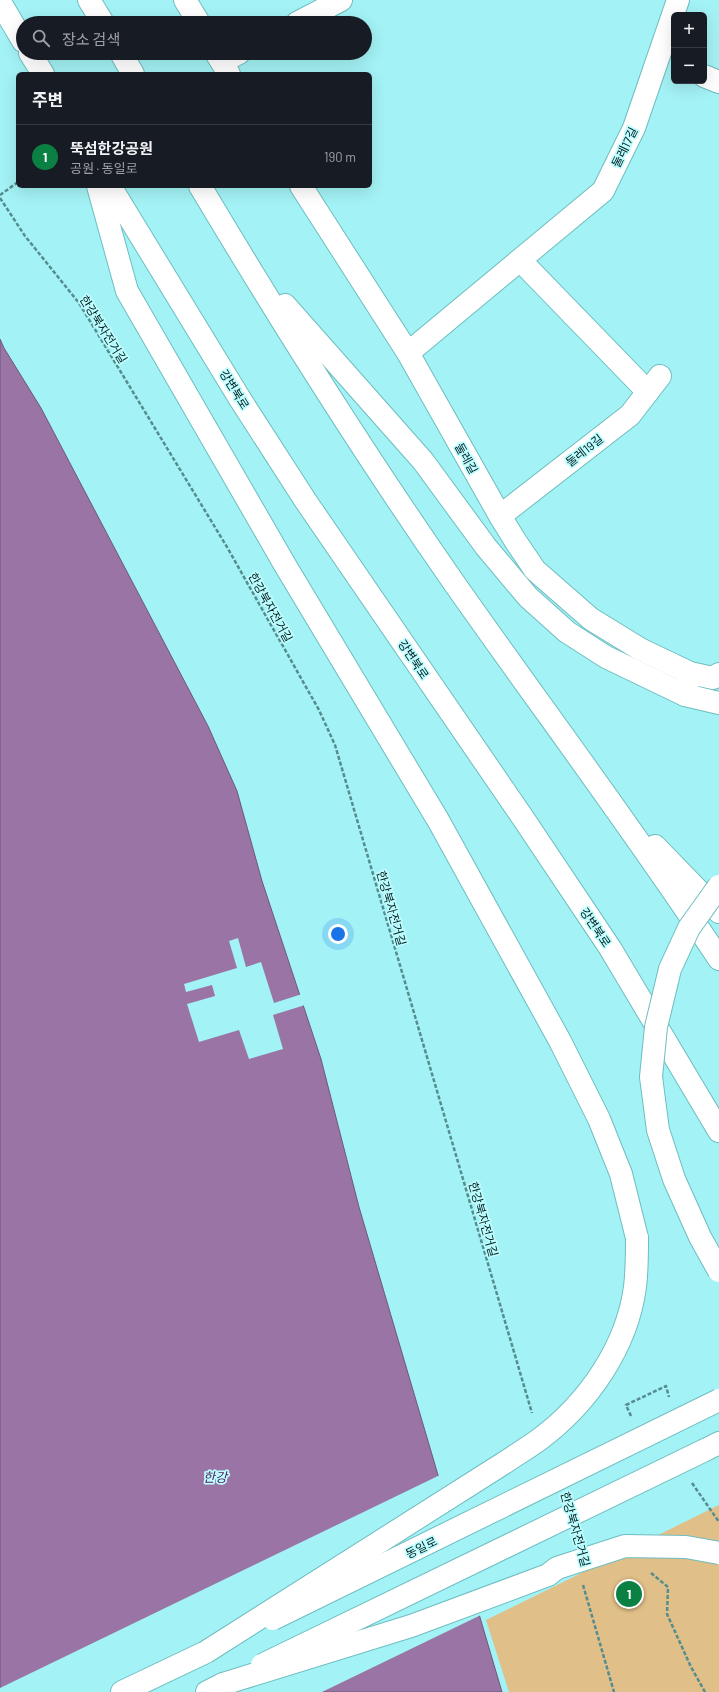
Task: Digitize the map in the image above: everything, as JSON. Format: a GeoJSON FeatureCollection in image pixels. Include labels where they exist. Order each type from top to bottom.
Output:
{"type":"FeatureCollection","features":[{"type":"Feature","properties":{"kind":"main road"},"geometry":{"type":"LineString","coordinates":[[89,0],[99,16]]}},
{"type":"Feature","properties":{"kind":"main road"},"geometry":{"type":"LineString","coordinates":[[185,0],[195,16]]}},
{"type":"Feature","properties":{"kind":"main road"},"geometry":{"type":"LineString","coordinates":[[310,16],[341,0]]}},
{"type":"Feature","properties":{"kind":"main road","name":"둘레17길"},"geometry":{"type":"LineString","coordinates":[[408,353],[603,191],[666,59],[678,0]]}},
{"type":"Feature","properties":{"kind":"main road"},"geometry":{"type":"LineString","coordinates":[[0,2],[16,28]]}},
{"type":"Feature","properties":{"kind":"main road"},"geometry":{"type":"LineString","coordinates":[[34,60],[42,72]]}},
{"type":"Feature","properties":{"kind":"main road"},"geometry":{"type":"LineString","coordinates":[[125,60],[132,72]]}},
{"type":"Feature","properties":{"kind":"main road"},"geometry":{"type":"LineString","coordinates":[[707,77],[719,82]]}},
{"type":"Feature","properties":{"kind":"main road"},"geometry":{"type":"LineString","coordinates":[[99,188],[127,291],[285,565],[438,820],[560,1041],[599,1119],[621,1174],[637,1238],[635,1288],[620,1340],[591,1389],[569,1414],[540,1439],[504,1463],[206,1652]]}},
{"type":"Feature","properties":{"kind":"main road","name":"강변북로"},"geometry":{"type":"LineString","coordinates":[[111,188],[240,399],[305,500],[523,818],[610,948],[719,1131]]}},
{"type":"Feature","properties":{"kind":"main road"},"geometry":{"type":"LineString","coordinates":[[201,188],[241,256],[358,442],[452,580],[679,898],[719,959]]}},
{"type":"Feature","properties":{"kind":"main road","name":"둘레길"},"geometry":{"type":"LineString","coordinates":[[302,188],[408,353],[500,516],[535,570],[592,619],[640,649],[690,673]]}},
{"type":"Feature","properties":{"kind":"main road"},"geometry":{"type":"LineString","coordinates":[[241,256],[423,461],[486,547],[528,597],[567,632],[606,657],[685,695],[719,703]]}},
{"type":"Feature","properties":{"kind":"main road","name":"둘레19길"},"geometry":{"type":"LineString","coordinates":[[500,516],[630,415],[654,384],[520,260]]}},
{"type":"Feature","properties":{"kind":"main road"},"geometry":{"type":"LineString","coordinates":[[685,695],[690,673],[713,678],[719,674]]}},
{"type":"Feature","properties":{"kind":"main road"},"geometry":{"type":"LineString","coordinates":[[605,793],[719,912]]}},
{"type":"Feature","properties":{"kind":"main road"},"geometry":{"type":"LineString","coordinates":[[719,886],[690,928],[670,969],[656,1027],[651,1077],[658,1130],[674,1179],[700,1237],[719,1271]]}},
{"type":"Feature","properties":{"kind":"main road","name":"동일로"},"geometry":{"type":"LineString","coordinates":[[122,1692],[719,1400]]}},
{"type":"Feature","properties":{"kind":"main road"},"geometry":{"type":"LineString","coordinates":[[215,1688],[719,1443]]}},
{"type":"Feature","properties":{"kind":"main road"},"geometry":{"type":"LineString","coordinates":[[215,1688],[411,1626],[548,1575],[556,1568],[624,1546],[686,1547],[719,1553]]}},
{"type":"Feature","properties":{"kind":"path"},"geometry":{"type":"LineString","coordinates":[[0,195],[16,183]]}},
{"type":"Feature","properties":{"kind":"path","name":"한강북자전거길"},"geometry":{"type":"LineString","coordinates":[[0,198],[25,236],[79,303],[227,547],[319,710],[335,745],[533,1417]]}},
{"type":"Feature","properties":{"kind":"path"},"geometry":{"type":"LineString","coordinates":[[651,1573],[668,1587],[667,1614],[691,1667],[705,1692]]}},
{"type":"Feature","properties":{"kind":"path","name":"한강북자전거길"},"geometry":{"type":"LineString","coordinates":[[580,1577],[614,1692]]}},
{"type":"Feature","properties":{"kind":"shaded area"},"geometry":{"type":"Polygon","coordinates":[[[719,1505],[719,1692],[509,1692],[486,1620],[719,1505]]]}},
{"type":"Feature","properties":{"kind":"water","name":"한강"},"geometry":{"type":"Polygon","coordinates":[[[0,339],[41,408],[208,726],[237,791],[262,881],[321,1059],[359,1207],[502,1692],[0,1692],[0,339]]]}},
{"type":"Feature","properties":{"kind":"pier"},"geometry":{"type":"Polygon","coordinates":[[[238,938],[246,967],[261,962],[274,1003],[302,994],[305,1005],[273,1015],[283,1049],[249,1059],[239,1030],[199,1042],[187,1004],[215,996],[212,985],[186,992],[184,984],[237,968],[229,941],[238,938]]]}},
{"type":"Feature","properties":{"kind":"pier"},"geometry":{"type":"Polygon","coordinates":[[[440,1475],[481,1615],[322,1692],[0,1692],[0,1688],[440,1475]]]}},
{"type":"Feature","properties":{"kind":"place","name":"뚝섬한강공원"},"geometry":{"type":"Point","coordinates":[629,1594]}}]}
